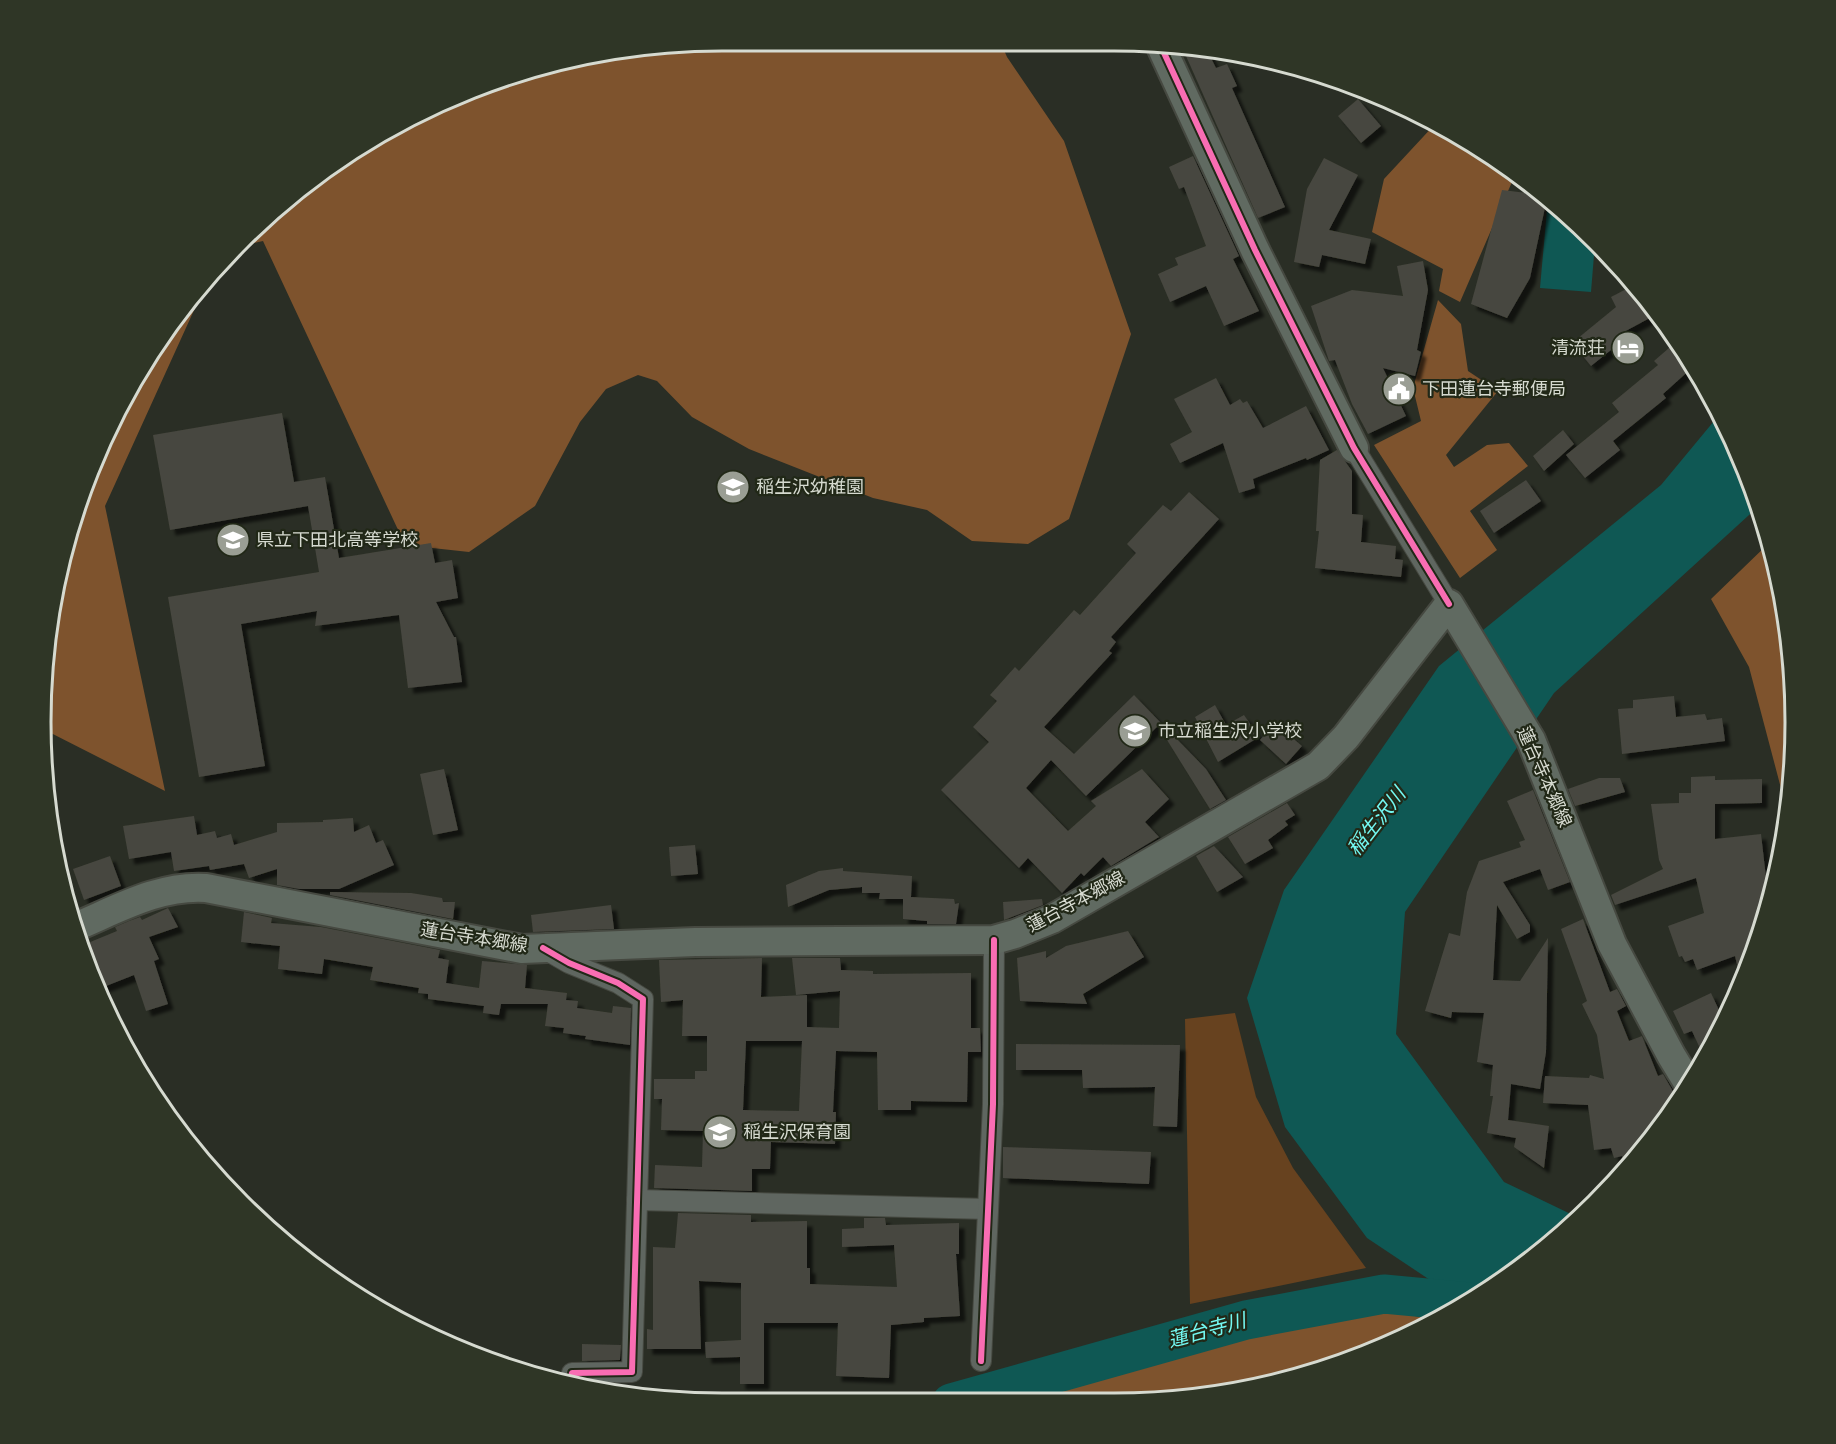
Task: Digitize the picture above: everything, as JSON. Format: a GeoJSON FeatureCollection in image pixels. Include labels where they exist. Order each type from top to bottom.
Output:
{"type":"FeatureCollection","features":[{"type":"Feature","properties":{"kind":"main road"},"geometry":{"type":"LineString","coordinates":[[1164,53],[1260,261],[1354,448]]}},
{"type":"Feature","properties":{"kind":"main road","name":"蓮台寺本郷線"},"geometry":{"type":"LineString","coordinates":[[83,924],[162,891],[185,887],[207,888],[522,949],[695,942],[994,940],[1052,919],[1318,766],[1454,613],[1531,740],[1612,944],[1684,1076]]}},
{"type":"Feature","properties":{"kind":"street"},"geometry":{"type":"LineString","coordinates":[[1354,448],[1454,613]]}},
{"type":"Feature","properties":{"kind":"street"},"geometry":{"type":"LineString","coordinates":[[981,1361],[993,1104],[994,940]]}},
{"type":"Feature","properties":{"kind":"street"},"geometry":{"type":"LineString","coordinates":[[543,948],[569,963],[618,983],[643,999],[632,1372],[572,1373],[572,1375]]}},
{"type":"Feature","properties":{"kind":"street"},"geometry":{"type":"LineString","coordinates":[[637,1200],[988,1209]]}},
{"type":"Feature","properties":{"kind":"shaded area"},"geometry":{"type":"Polygon","coordinates":[[[1004,51],[1064,141],[1131,334],[1069,519],[1028,544],[972,541],[927,510],[873,498],[749,449],[692,417],[657,381],[638,375],[606,389],[580,422],[535,506],[469,552],[414,546],[400,534],[263,241],[253,243],[314,190],[349,164],[386,141],[465,102],[548,74],[591,64],[678,52],[1004,51]]]}},
{"type":"Feature","properties":{"kind":"shaded area"},"geometry":{"type":"Polygon","coordinates":[[[1430,130],[1487,164],[1512,182],[1460,302],[1439,291],[1443,269],[1372,232],[1384,179],[1430,130]]]}},
{"type":"Feature","properties":{"kind":"shaded area"},"geometry":{"type":"Polygon","coordinates":[[[1438,300],[1461,324],[1468,371],[1498,391],[1446,455],[1454,467],[1487,445],[1509,443],[1528,466],[1470,511],[1497,550],[1460,578],[1374,445],[1421,421],[1413,388],[1438,300]]]}},
{"type":"Feature","properties":{"kind":"shaded area"},"geometry":{"type":"Polygon","coordinates":[[[195,308],[105,506],[165,791],[51,733],[52,678],[64,591],[74,548],[102,465],[141,386],[164,349],[195,308]]]}},
{"type":"Feature","properties":{"kind":"shaded area"},"geometry":{"type":"Polygon","coordinates":[[[1762,549],[1772,591],[1784,678],[1784,766],[1781,790],[1749,667],[1711,599],[1762,549]]]}},
{"type":"Feature","properties":{"kind":"shaded area"},"geometry":{"type":"Polygon","coordinates":[[[1235,1013],[1256,1097],[1293,1168],[1366,1268],[1190,1304],[1185,1019],[1235,1013]]]}},
{"type":"Feature","properties":{"kind":"shaded area"},"geometry":{"type":"Polygon","coordinates":[[[1382,1310],[1423,1317],[1371,1342],[1330,1357],[1245,1380],[1158,1392],[1016,1393],[1313,1314],[1382,1310]]]}},
{"type":"Feature","properties":{"kind":"water"},"geometry":{"type":"Polygon","coordinates":[[[1547,210],[1594,254],[1591,292],[1540,288],[1547,210]]]}},
{"type":"Feature","properties":{"kind":"water","name":"稲生沢川"},"geometry":{"type":"Polygon","coordinates":[[[1714,421],[1734,465],[1751,513],[1554,693],[1405,912],[1396,1034],[1504,1182],[1569,1213],[1522,1254],[1458,1298],[1367,1238],[1285,1127],[1247,998],[1284,890],[1439,666],[1661,485],[1714,421]]]}},
{"type":"Feature","properties":{"kind":"building"},"geometry":{"type":"Polygon","coordinates":[[[1186,55],[1211,59],[1216,68],[1227,64],[1237,86],[1232,88],[1285,207],[1258,218],[1186,55]]]}},
{"type":"Feature","properties":{"kind":"building"},"geometry":{"type":"Polygon","coordinates":[[[1358,99],[1381,126],[1361,143],[1338,116],[1358,99]]]}},
{"type":"Feature","properties":{"kind":"building"},"geometry":{"type":"Polygon","coordinates":[[[1193,156],[1239,256],[1233,259],[1259,311],[1224,326],[1206,286],[1170,302],[1158,274],[1178,265],[1175,258],[1206,246],[1184,187],[1179,189],[1169,167],[1193,156]]]}},
{"type":"Feature","properties":{"kind":"building"},"geometry":{"type":"Polygon","coordinates":[[[1324,158],[1358,175],[1329,230],[1371,239],[1365,264],[1322,255],[1319,267],[1294,262],[1307,189],[1324,158]]]}},
{"type":"Feature","properties":{"kind":"building"},"geometry":{"type":"Polygon","coordinates":[[[1502,190],[1525,193],[1545,209],[1530,278],[1507,318],[1471,304],[1502,190]]]}},
{"type":"Feature","properties":{"kind":"building"},"geometry":{"type":"Polygon","coordinates":[[[1423,261],[1428,290],[1417,350],[1421,352],[1415,376],[1383,368],[1406,416],[1368,434],[1352,404],[1335,360],[1329,361],[1311,306],[1352,290],[1403,296],[1397,266],[1423,261]]]}},
{"type":"Feature","properties":{"kind":"building"},"geometry":{"type":"Polygon","coordinates":[[[1626,289],[1649,318],[1622,333],[1626,338],[1591,366],[1572,343],[1616,307],[1611,297],[1626,289]]]}},
{"type":"Feature","properties":{"kind":"building"},"geometry":{"type":"Polygon","coordinates":[[[1670,347],[1686,373],[1663,394],[1666,398],[1613,441],[1620,450],[1585,478],[1566,455],[1619,412],[1612,403],[1658,365],[1654,361],[1670,347]]]}},
{"type":"Feature","properties":{"kind":"building"},"geometry":{"type":"Polygon","coordinates":[[[1216,378],[1230,405],[1240,399],[1243,403],[1247,401],[1263,428],[1306,406],[1329,450],[1253,479],[1255,488],[1239,493],[1223,443],[1180,463],[1170,444],[1192,432],[1174,399],[1216,378]]]}},
{"type":"Feature","properties":{"kind":"building"},"geometry":{"type":"Polygon","coordinates":[[[282,413],[294,482],[325,477],[339,558],[431,543],[435,563],[452,560],[458,598],[436,602],[456,637],[462,682],[408,688],[399,615],[315,626],[317,611],[241,624],[265,766],[199,777],[168,597],[319,572],[308,506],[170,530],[153,435],[282,413]]]}},
{"type":"Feature","properties":{"kind":"building"},"geometry":{"type":"Polygon","coordinates":[[[1563,430],[1574,444],[1544,471],[1533,456],[1563,430]]]}},
{"type":"Feature","properties":{"kind":"building"},"geometry":{"type":"Polygon","coordinates":[[[1337,450],[1352,471],[1352,514],[1363,515],[1361,542],[1396,546],[1395,559],[1403,560],[1401,577],[1315,568],[1319,531],[1316,531],[1320,460],[1337,450]]]}},
{"type":"Feature","properties":{"kind":"building"},"geometry":{"type":"Polygon","coordinates":[[[1526,480],[1541,501],[1494,533],[1480,511],[1526,480]]]}},
{"type":"Feature","properties":{"kind":"building"},"geometry":{"type":"Polygon","coordinates":[[[1189,492],[1219,519],[1111,637],[1116,642],[1109,651],[1112,653],[1044,727],[1074,754],[1134,695],[1161,723],[1086,796],[1051,760],[1026,788],[1068,831],[1096,806],[1091,801],[1142,769],[1169,799],[1145,822],[1159,837],[1111,866],[1103,857],[1084,876],[1081,873],[1062,893],[1028,858],[1019,868],[941,790],[989,742],[973,727],[997,701],[990,695],[1015,667],[1019,671],[1074,610],[1080,615],[1136,553],[1127,544],[1163,505],[1171,511],[1189,492]]]}},
{"type":"Feature","properties":{"kind":"building"},"geometry":{"type":"Polygon","coordinates":[[[1674,696],[1676,717],[1705,714],[1707,720],[1722,718],[1725,741],[1622,754],[1618,709],[1633,708],[1633,700],[1674,696]]]}},
{"type":"Feature","properties":{"kind":"building"},"geometry":{"type":"Polygon","coordinates":[[[1215,705],[1226,725],[1244,715],[1259,737],[1218,762],[1195,717],[1215,705]]]}},
{"type":"Feature","properties":{"kind":"building"},"geometry":{"type":"Polygon","coordinates":[[[1275,723],[1302,746],[1286,764],[1260,740],[1275,723]]]}},
{"type":"Feature","properties":{"kind":"building"},"geometry":{"type":"Polygon","coordinates":[[[1173,735],[1206,769],[1226,800],[1210,809],[1167,740],[1173,735]]]}},
{"type":"Feature","properties":{"kind":"building"},"geometry":{"type":"Polygon","coordinates":[[[444,769],[458,830],[433,835],[420,774],[444,769]]]}},
{"type":"Feature","properties":{"kind":"building"},"geometry":{"type":"Polygon","coordinates":[[[1715,776],[1715,780],[1762,779],[1762,803],[1715,804],[1715,839],[1761,834],[1766,878],[1738,968],[1735,956],[1697,970],[1693,959],[1685,962],[1682,956],[1679,957],[1668,926],[1704,913],[1696,878],[1615,905],[1611,895],[1663,869],[1659,860],[1651,804],[1679,803],[1679,793],[1691,793],[1691,777],[1715,776]]]}},
{"type":"Feature","properties":{"kind":"building"},"geometry":{"type":"Polygon","coordinates":[[[1599,778],[1620,778],[1625,792],[1575,806],[1568,789],[1599,778]]]}},
{"type":"Feature","properties":{"kind":"building"},"geometry":{"type":"Polygon","coordinates":[[[1533,790],[1570,882],[1548,890],[1540,869],[1503,882],[1530,925],[1530,932],[1517,939],[1497,905],[1493,980],[1520,981],[1548,938],[1546,1052],[1540,1089],[1511,1084],[1508,1120],[1549,1126],[1544,1168],[1514,1147],[1516,1138],[1487,1133],[1493,1096],[1490,1096],[1493,1065],[1477,1062],[1484,1013],[1452,1012],[1451,1018],[1425,1011],[1449,933],[1460,936],[1467,892],[1479,861],[1521,847],[1519,842],[1525,840],[1507,801],[1533,790]]]}},
{"type":"Feature","properties":{"kind":"building"},"geometry":{"type":"Polygon","coordinates":[[[1287,803],[1295,815],[1285,821],[1288,825],[1268,840],[1273,848],[1245,864],[1228,837],[1287,803]]]}},
{"type":"Feature","properties":{"kind":"building"},"geometry":{"type":"Polygon","coordinates":[[[194,816],[197,835],[215,831],[217,838],[231,834],[234,845],[277,832],[277,823],[323,822],[323,820],[353,818],[354,832],[369,825],[376,843],[383,840],[394,865],[339,889],[299,889],[277,885],[277,869],[249,878],[244,864],[210,870],[209,866],[174,871],[171,852],[129,859],[123,826],[194,816]]]}},
{"type":"Feature","properties":{"kind":"building"},"geometry":{"type":"Polygon","coordinates":[[[695,845],[698,874],[671,876],[669,847],[695,845]]]}},
{"type":"Feature","properties":{"kind":"building"},"geometry":{"type":"Polygon","coordinates":[[[1214,846],[1243,877],[1217,892],[1196,856],[1214,846]]]}},
{"type":"Feature","properties":{"kind":"building"},"geometry":{"type":"Polygon","coordinates":[[[110,856],[121,886],[84,900],[73,869],[110,856]]]}},
{"type":"Feature","properties":{"kind":"building"},"geometry":{"type":"Polygon","coordinates":[[[843,868],[843,871],[912,876],[911,897],[954,899],[955,904],[959,903],[956,924],[927,924],[927,921],[903,919],[903,899],[879,899],[880,893],[862,893],[862,887],[829,890],[788,907],[786,885],[819,871],[843,868]]]}},
{"type":"Feature","properties":{"kind":"building"},"geometry":{"type":"Polygon","coordinates":[[[330,892],[411,893],[442,898],[443,902],[455,902],[453,919],[330,895],[330,892]]]}},
{"type":"Feature","properties":{"kind":"building"},"geometry":{"type":"Polygon","coordinates":[[[1042,899],[1043,905],[1004,920],[1003,902],[1042,899]]]}},
{"type":"Feature","properties":{"kind":"building"},"geometry":{"type":"Polygon","coordinates":[[[611,905],[614,929],[533,932],[531,915],[611,905]]]}},
{"type":"Feature","properties":{"kind":"building"},"geometry":{"type":"Polygon","coordinates":[[[168,908],[178,927],[149,937],[159,959],[154,961],[168,1004],[146,1011],[134,975],[105,986],[89,943],[117,931],[115,927],[140,917],[142,920],[168,908]]]}},
{"type":"Feature","properties":{"kind":"building"},"geometry":{"type":"Polygon","coordinates":[[[244,912],[272,918],[271,923],[321,927],[440,950],[438,958],[449,960],[446,983],[479,988],[482,961],[527,965],[525,988],[567,993],[566,1000],[578,1001],[577,1008],[612,1013],[613,1006],[631,1008],[630,1045],[585,1039],[586,1036],[563,1033],[564,1028],[545,1026],[548,1004],[501,1004],[499,1015],[483,1013],[484,1006],[428,999],[428,994],[418,993],[419,988],[370,980],[373,967],[324,959],[322,974],[278,969],[280,946],[241,942],[244,912]]]}},
{"type":"Feature","properties":{"kind":"building"},"geometry":{"type":"Polygon","coordinates":[[[1583,919],[1610,992],[1617,989],[1626,1006],[1617,1011],[1629,1041],[1642,1036],[1658,1076],[1663,1074],[1674,1092],[1623,1158],[1622,1156],[1614,1158],[1611,1148],[1594,1150],[1588,1105],[1543,1103],[1545,1076],[1589,1078],[1590,1075],[1604,1079],[1597,1035],[1582,1004],[1587,1001],[1561,929],[1583,919]]]}},
{"type":"Feature","properties":{"kind":"building"},"geometry":{"type":"Polygon","coordinates":[[[1128,931],[1144,957],[1083,994],[1087,1004],[1020,1001],[1017,958],[1046,951],[1046,958],[1066,946],[1128,931]]]}},
{"type":"Feature","properties":{"kind":"building"},"geometry":{"type":"Polygon","coordinates":[[[762,958],[761,997],[807,995],[807,1027],[839,1028],[840,991],[796,995],[792,958],[840,958],[841,970],[873,971],[873,974],[971,973],[971,1028],[980,1028],[981,1052],[968,1052],[967,1102],[911,1101],[911,1110],[878,1110],[877,1052],[836,1051],[833,1112],[836,1112],[835,1144],[771,1142],[770,1169],[752,1169],[752,1191],[654,1188],[655,1165],[702,1167],[703,1131],[661,1130],[662,1099],[654,1099],[654,1079],[695,1079],[695,1071],[707,1071],[707,1036],[682,1036],[683,1000],[661,1002],[659,960],[762,958]],[[746,1041],[743,1110],[799,1111],[802,1041],[746,1041]]]}},
{"type":"Feature","properties":{"kind":"building"},"geometry":{"type":"Polygon","coordinates":[[[1711,993],[1720,1011],[1700,1049],[1692,1031],[1684,1034],[1673,1011],[1711,993]]]}},
{"type":"Feature","properties":{"kind":"building"},"geometry":{"type":"Polygon","coordinates":[[[1016,1044],[1180,1045],[1177,1127],[1153,1126],[1155,1087],[1083,1088],[1082,1070],[1016,1070],[1016,1044]]]}},
{"type":"Feature","properties":{"kind":"building"},"geometry":{"type":"Polygon","coordinates":[[[1003,1147],[1151,1152],[1149,1184],[1003,1178],[1003,1147]]]}},
{"type":"Feature","properties":{"kind":"building"},"geometry":{"type":"Polygon","coordinates":[[[678,1213],[751,1215],[751,1222],[807,1221],[807,1268],[810,1268],[810,1284],[897,1287],[894,1245],[842,1247],[842,1229],[864,1228],[864,1218],[885,1218],[886,1225],[959,1223],[959,1254],[956,1254],[960,1316],[924,1318],[924,1322],[891,1325],[889,1378],[836,1376],[838,1323],[764,1323],[764,1384],[740,1384],[740,1357],[706,1358],[705,1342],[741,1340],[741,1283],[699,1281],[701,1349],[647,1349],[647,1329],[653,1330],[653,1247],[675,1248],[678,1213]]]}},
{"type":"Feature","properties":{"kind":"building"},"geometry":{"type":"Polygon","coordinates":[[[582,1344],[621,1345],[620,1360],[582,1361],[582,1344]]]}},
{"type":"Feature","properties":{"kind":"waterway","name":"蓮台寺川"},"geometry":{"type":"LineString","coordinates":[[987,1393],[1246,1320],[1384,1294],[1454,1301]]}},
{"type":"Feature","properties":{"kind":"cycle path"},"geometry":{"type":"LineString","coordinates":[[1164,53],[1255,250],[1354,448],[1449,604]]}},
{"type":"Feature","properties":{"kind":"cycle path"},"geometry":{"type":"LineString","coordinates":[[981,1361],[993,1104],[994,940]]}},
{"type":"Feature","properties":{"kind":"cycle path"},"geometry":{"type":"LineString","coordinates":[[543,948],[569,963],[618,983],[643,999],[632,1372],[572,1373],[572,1375]]}},
{"type":"Feature","properties":{"kind":"place","name":"清流荘"},"geometry":{"type":"Point","coordinates":[1628,348]}},
{"type":"Feature","properties":{"kind":"place","name":"下田蓮台寺郵便局"},"geometry":{"type":"Point","coordinates":[1399,389]}},
{"type":"Feature","properties":{"kind":"place","name":"稲生沢幼稚園"},"geometry":{"type":"Point","coordinates":[733,487]}},
{"type":"Feature","properties":{"kind":"place","name":"県立下田北高等学校"},"geometry":{"type":"Point","coordinates":[233,540]}},
{"type":"Feature","properties":{"kind":"place","name":"市立稲生沢小学校"},"geometry":{"type":"Point","coordinates":[1135,731]}},
{"type":"Feature","properties":{"kind":"place","name":"稲生沢保育園"},"geometry":{"type":"Point","coordinates":[720,1132]}}]}
